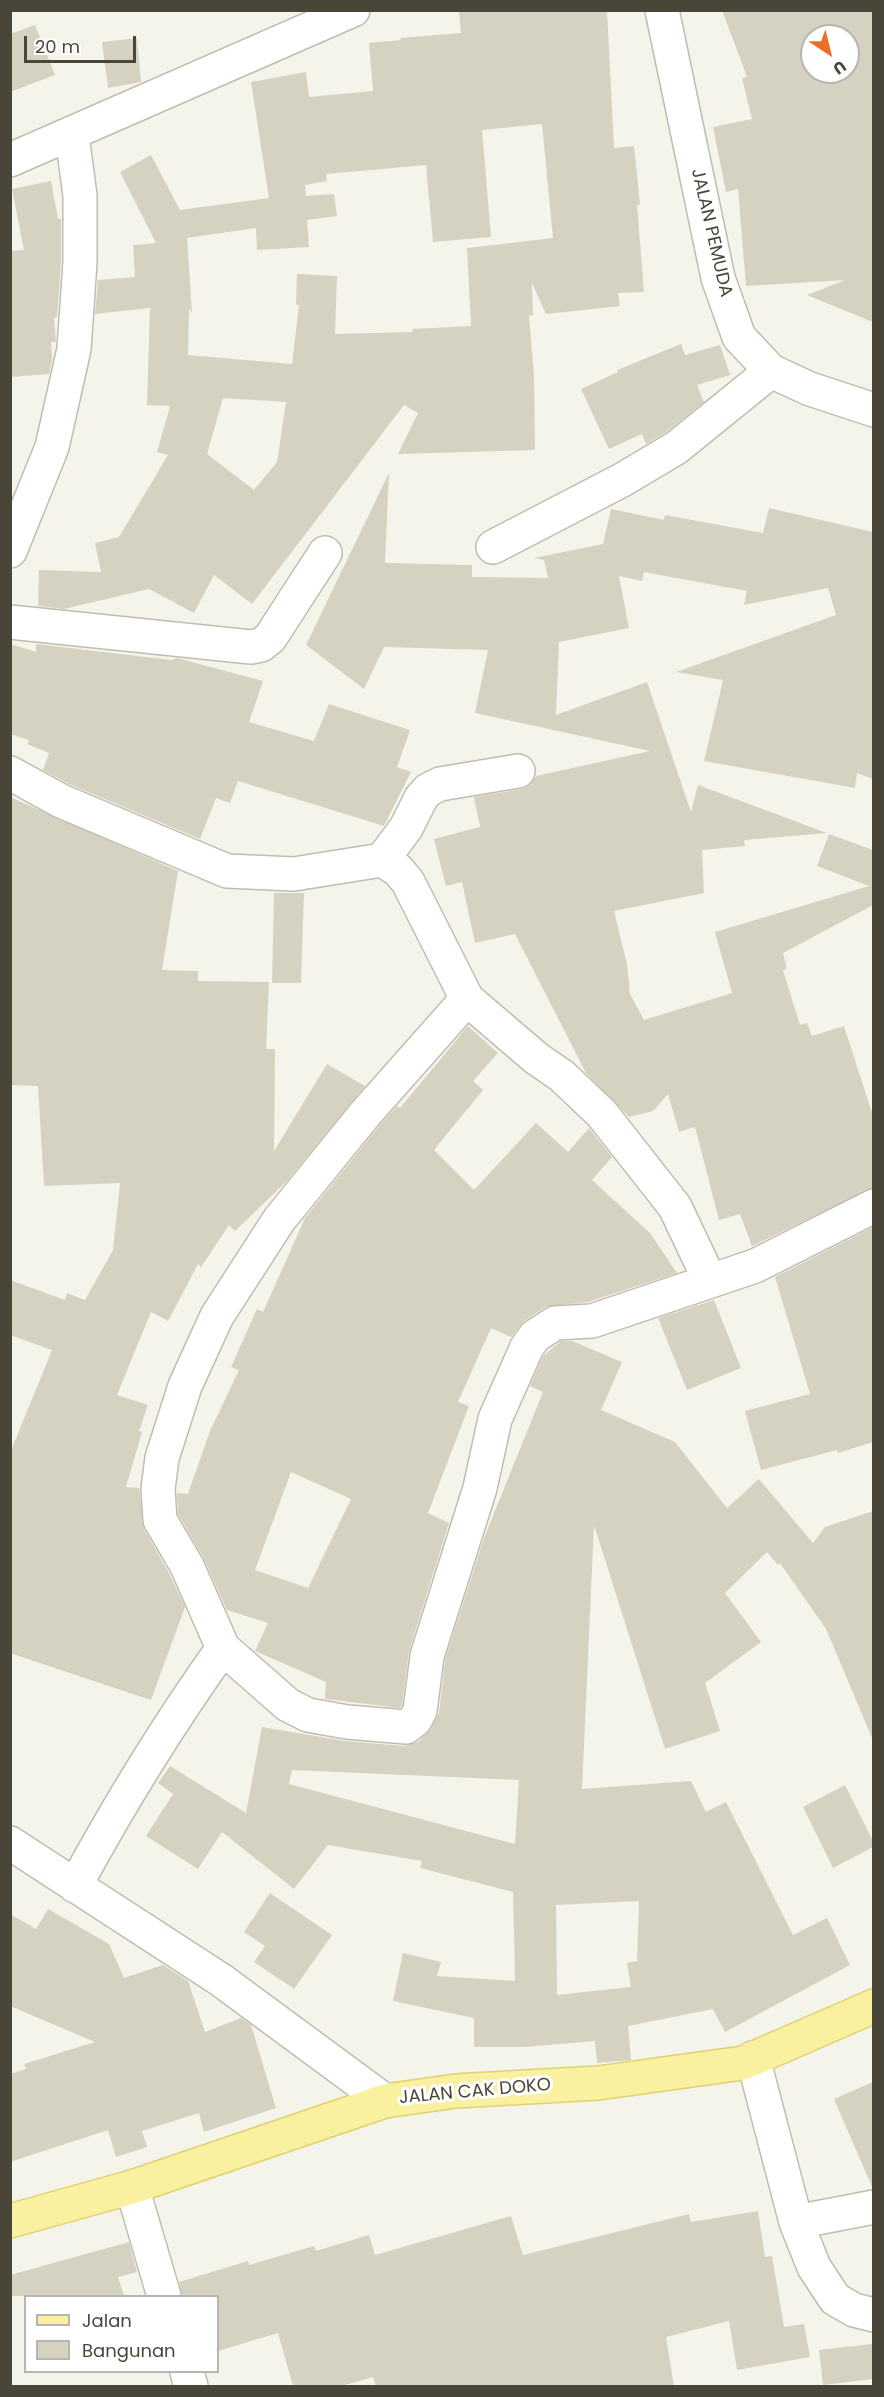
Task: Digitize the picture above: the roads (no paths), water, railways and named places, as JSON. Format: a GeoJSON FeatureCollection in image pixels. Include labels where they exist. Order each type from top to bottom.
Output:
{"type":"FeatureCollection","features":[{"type":"Feature","properties":{"kind":"main road","name":"JALAN CAK DOKO"},"geometry":{"type":"LineString","coordinates":[[10,2221],[132,2187],[385,2101],[456,2091],[598,2083],[743,2063],[873,2006]]}},
{"type":"Feature","properties":{"kind":"street"},"geometry":{"type":"LineString","coordinates":[[10,160],[72,135],[353,10]]}},
{"type":"Feature","properties":{"kind":"street","name":"JALAN PEMUDA"},"geometry":{"type":"LineString","coordinates":[[662,10],[718,278],[739,337],[771,371],[810,389],[873,410]]}},
{"type":"Feature","properties":{"kind":"street"},"geometry":{"type":"LineString","coordinates":[[10,551],[52,447],[74,349],[80,262],[80,207],[72,135]]}},
{"type":"Feature","properties":{"kind":"street"},"geometry":{"type":"LineString","coordinates":[[493,547],[622,480],[676,448],[771,371]]}},
{"type":"Feature","properties":{"kind":"street"},"geometry":{"type":"LineString","coordinates":[[10,622],[251,647],[261,645],[270,638],[325,553]]}},
{"type":"Feature","properties":{"kind":"street"},"geometry":{"type":"LineString","coordinates":[[382,860],[406,828],[421,798],[428,790],[440,784],[518,771]]}},
{"type":"Feature","properties":{"kind":"street"},"geometry":{"type":"LineString","coordinates":[[10,773],[61,801],[227,871],[294,873],[382,860],[398,870],[408,882],[467,999],[536,1058],[562,1076],[602,1114],[675,1207],[710,1281]]}},
{"type":"Feature","properties":{"kind":"street"},"geometry":{"type":"LineString","coordinates":[[467,999],[372,1106],[279,1220],[217,1316],[185,1386],[162,1458],[158,1489],[160,1521],[187,1566],[223,1648],[288,1705],[309,1714],[347,1722],[405,1727],[415,1720],[423,1695],[426,1656],[480,1488],[495,1419],[527,1347],[535,1336],[555,1323],[592,1321],[755,1266],[873,1206]]}},
{"type":"Feature","properties":{"kind":"street"},"geometry":{"type":"LineString","coordinates":[[75,1886],[122,1799],[172,1720],[223,1648]]}},
{"type":"Feature","properties":{"kind":"street"},"geometry":{"type":"LineString","coordinates":[[10,1843],[220,1980],[385,2101]]}},
{"type":"Feature","properties":{"kind":"street"},"geometry":{"type":"LineString","coordinates":[[753,2058],[796,2222],[814,2267],[830,2293],[844,2305],[873,2315]]}},
{"type":"Feature","properties":{"kind":"street"},"geometry":{"type":"LineString","coordinates":[[132,2187],[164,2295]]}},
{"type":"Feature","properties":{"kind":"street"},"geometry":{"type":"LineString","coordinates":[[796,2222],[873,2207]]}}]}
